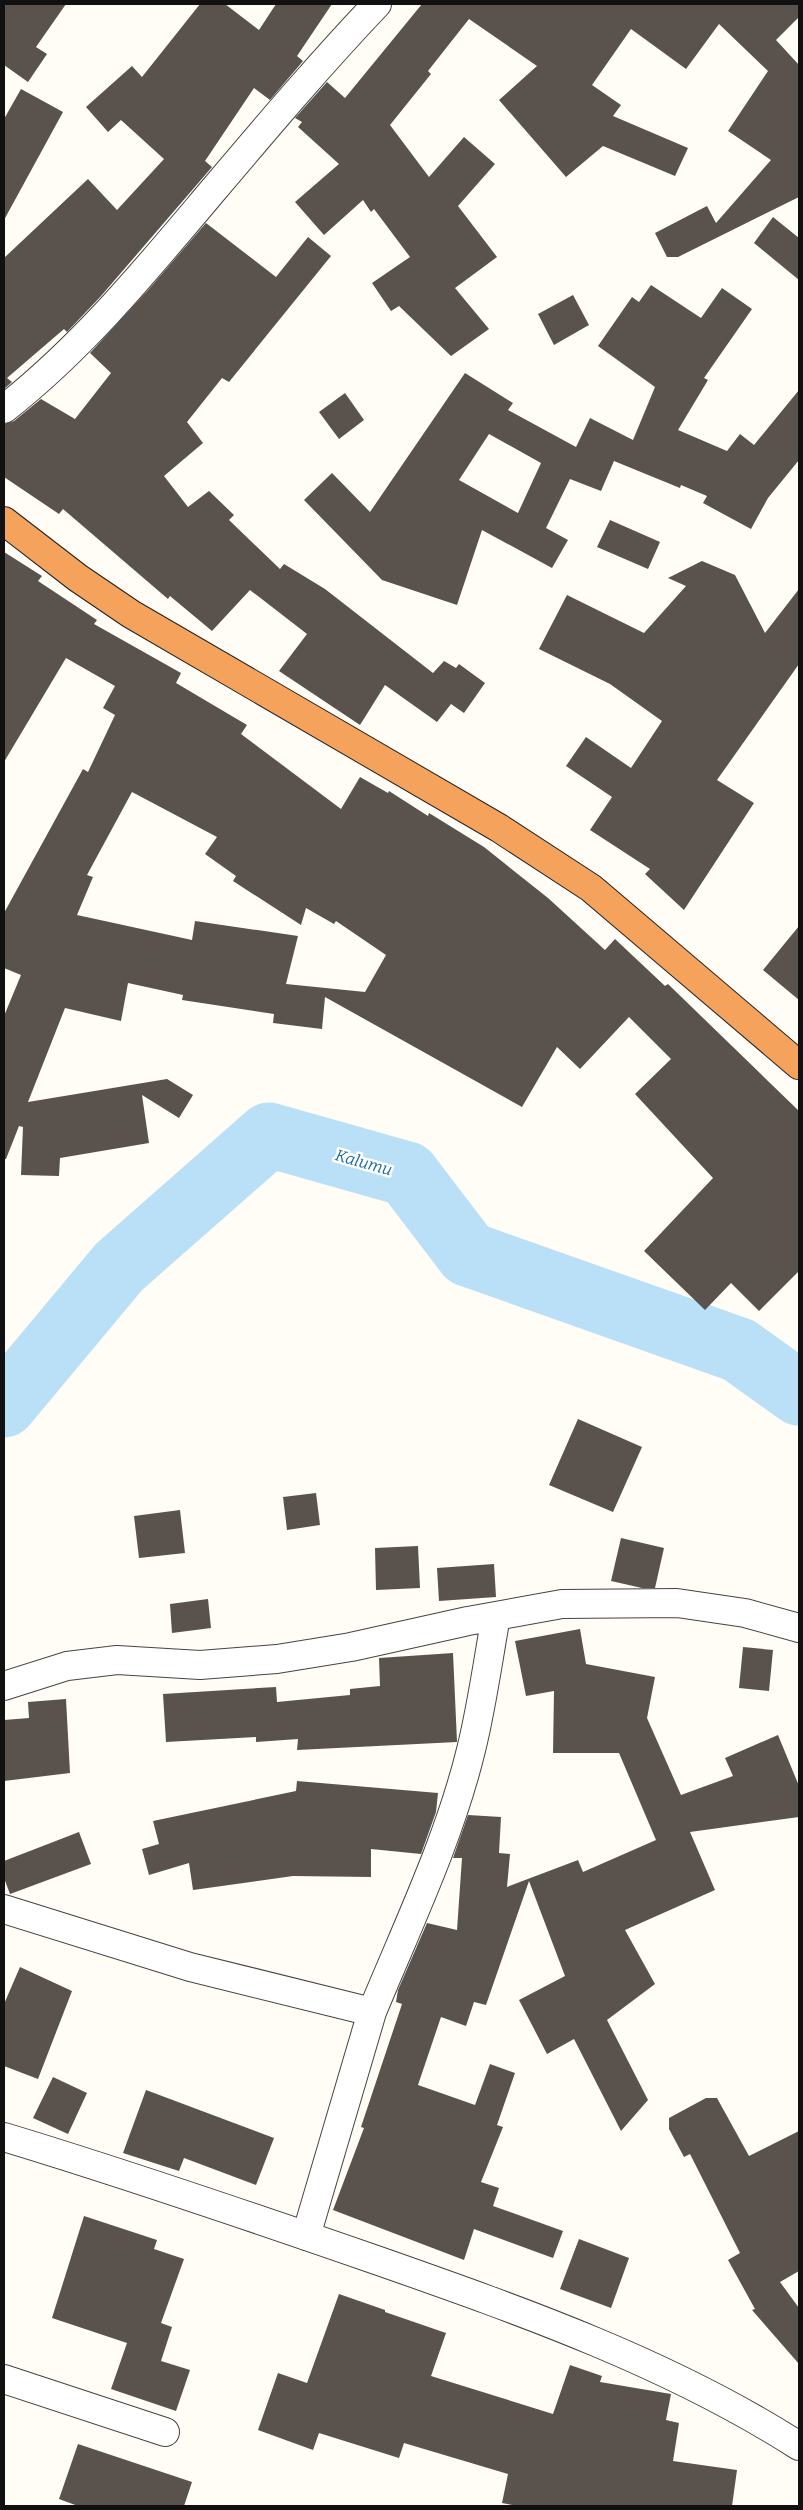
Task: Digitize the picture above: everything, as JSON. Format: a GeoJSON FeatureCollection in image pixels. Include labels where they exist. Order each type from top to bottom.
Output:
{"type":"FeatureCollection","features":[{"type":"Feature","properties":{"kind":"highway"},"geometry":{"type":"LineString","coordinates":[[4,521],[78,578],[131,614],[499,828],[591,888],[799,1065]]}},
{"type":"Feature","properties":{"kind":"street"},"geometry":{"type":"LineString","coordinates":[[4,409],[42,379],[104,316],[307,79],[377,4]]}},
{"type":"Feature","properties":{"kind":"street"},"geometry":{"type":"LineString","coordinates":[[4,1686],[67,1666],[117,1660],[200,1665],[277,1659],[351,1647],[562,1604],[677,1602],[745,1613],[799,1628]]}},
{"type":"Feature","properties":{"kind":"street"},"geometry":{"type":"LineString","coordinates":[[306,2236],[372,2012],[456,1802],[472,1750],[496,1616]]}},
{"type":"Feature","properties":{"kind":"street"},"geometry":{"type":"LineString","coordinates":[[4,1909],[190,1967],[372,2012]]}},
{"type":"Feature","properties":{"kind":"street"},"geometry":{"type":"LineString","coordinates":[[4,2137],[306,2236],[600,2342],[655,2367],[776,2431],[799,2446]]}},
{"type":"Feature","properties":{"kind":"street"},"geometry":{"type":"LineString","coordinates":[[4,2379],[165,2432]]}},
{"type":"Feature","properties":{"kind":"building"},"geometry":{"type":"Polygon","coordinates":[[[4,4],[66,4],[36,47],[47,54],[28,82],[4,65],[4,4]]]}},
{"type":"Feature","properties":{"kind":"building"},"geometry":{"type":"Polygon","coordinates":[[[200,4],[225,4],[259,30],[276,4],[332,4],[297,56],[303,61],[270,100],[254,88],[205,161],[212,167],[101,296],[67,332],[64,329],[7,378],[12,382],[4,389],[4,258],[88,179],[117,210],[164,159],[121,120],[108,132],[86,107],[132,66],[142,77],[200,4]]]}},
{"type":"Feature","properties":{"kind":"building"},"geometry":{"type":"Polygon","coordinates":[[[422,4],[799,4],[799,17],[776,40],[799,65],[799,197],[678,257],[667,257],[655,233],[707,206],[716,223],[771,160],[728,131],[768,71],[719,24],[686,69],[631,29],[592,85],[621,105],[613,116],[688,148],[675,176],[603,146],[566,177],[499,100],[537,66],[469,19],[428,71],[431,74],[390,125],[429,177],[464,137],[495,164],[458,206],[497,257],[455,288],[489,329],[451,356],[399,306],[391,311],[372,283],[410,257],[374,209],[371,212],[363,200],[324,235],[295,202],[339,164],[298,127],[302,122],[295,118],[327,82],[345,98],[422,4]]]}},
{"type":"Feature","properties":{"kind":"building"},"geometry":{"type":"Polygon","coordinates":[[[21,89],[63,112],[4,220],[4,119],[21,89]]]}},
{"type":"Feature","properties":{"kind":"building"},"geometry":{"type":"Polygon","coordinates":[[[773,217],[799,238],[799,280],[754,243],[773,217]]]}},
{"type":"Feature","properties":{"kind":"building"},"geometry":{"type":"Polygon","coordinates":[[[206,223],[276,277],[308,237],[331,256],[229,382],[222,378],[187,422],[203,443],[164,476],[188,507],[209,491],[234,515],[229,520],[280,569],[284,564],[325,589],[433,673],[444,661],[456,668],[459,664],[485,683],[464,713],[451,704],[437,722],[385,685],[360,725],[279,671],[307,634],[250,590],[212,631],[170,596],[168,599],[63,509],[59,514],[4,477],[4,424],[14,421],[41,399],[75,419],[111,373],[90,353],[206,223]]]}},
{"type":"Feature","properties":{"kind":"building"},"geometry":{"type":"Polygon","coordinates":[[[651,285],[701,318],[722,288],[752,309],[704,378],[708,380],[678,430],[727,451],[740,434],[754,445],[799,390],[799,460],[768,498],[751,529],[703,503],[707,496],[681,485],[680,488],[614,461],[601,491],[570,479],[546,528],[568,540],[552,568],[482,530],[457,605],[382,580],[304,500],[332,473],[370,512],[465,373],[513,403],[508,410],[576,447],[590,418],[633,440],[655,387],[598,346],[632,297],[639,302],[651,285]],[[489,434],[459,480],[518,513],[541,463],[489,434]]]}},
{"type":"Feature","properties":{"kind":"building"},"geometry":{"type":"Polygon","coordinates":[[[573,295],[589,325],[554,345],[538,314],[573,295]]]}},
{"type":"Feature","properties":{"kind":"building"},"geometry":{"type":"Polygon","coordinates":[[[345,393],[364,420],[339,439],[319,412],[345,393]]]}},
{"type":"Feature","properties":{"kind":"building"},"geometry":{"type":"Polygon","coordinates":[[[610,520],[660,542],[648,569],[597,547],[610,520]]]}},
{"type":"Feature","properties":{"kind":"building"},"geometry":{"type":"Polygon","coordinates":[[[4,552],[42,576],[38,581],[97,620],[94,624],[181,673],[176,683],[247,725],[241,734],[341,809],[360,777],[388,793],[389,791],[428,816],[429,813],[484,847],[548,898],[605,950],[615,939],[665,986],[668,984],[799,1111],[799,1271],[759,1311],[731,1283],[705,1310],[644,1251],[713,1178],[635,1094],[671,1059],[629,1017],[580,1069],[557,1047],[522,1107],[325,997],[322,1029],[273,1023],[274,1014],[182,1000],[183,995],[128,983],[121,1021],[65,1008],[28,1102],[167,1079],[193,1095],[179,1118],[142,1095],[149,1143],[60,1158],[59,1176],[21,1175],[23,1127],[19,1126],[6,1159],[4,1159],[4,1016],[21,975],[4,968],[4,913],[83,769],[88,772],[115,715],[103,708],[115,686],[66,658],[4,762],[4,552]],[[132,792],[87,875],[93,877],[77,915],[192,940],[195,921],[298,936],[286,984],[365,992],[386,955],[336,921],[334,924],[306,908],[301,925],[233,881],[236,876],[205,854],[217,837],[132,792]]]}},
{"type":"Feature","properties":{"kind":"building"},"geometry":{"type":"Polygon","coordinates":[[[702,561],[735,575],[765,633],[799,589],[799,664],[717,780],[754,803],[684,910],[645,874],[650,869],[590,830],[612,797],[566,766],[586,737],[631,768],[662,721],[610,684],[539,649],[567,595],[644,633],[686,586],[668,578],[702,561]]]}},
{"type":"Feature","properties":{"kind":"building"},"geometry":{"type":"Polygon","coordinates":[[[799,926],[799,1000],[763,970],[799,926]]]}},
{"type":"Feature","properties":{"kind":"building"},"geometry":{"type":"Polygon","coordinates":[[[578,1419],[642,1447],[613,1512],[549,1485],[578,1419]]]}},
{"type":"Feature","properties":{"kind":"building"},"geometry":{"type":"Polygon","coordinates":[[[316,1493],[320,1525],[287,1530],[283,1497],[316,1493]]]}},
{"type":"Feature","properties":{"kind":"building"},"geometry":{"type":"Polygon","coordinates":[[[180,1510],[185,1553],[139,1558],[134,1516],[180,1510]]]}},
{"type":"Feature","properties":{"kind":"building"},"geometry":{"type":"Polygon","coordinates":[[[621,1538],[664,1548],[655,1588],[642,1588],[611,1581],[621,1538]]]}},
{"type":"Feature","properties":{"kind":"building"},"geometry":{"type":"Polygon","coordinates":[[[418,1546],[420,1588],[376,1590],[375,1548],[418,1546]]]}},
{"type":"Feature","properties":{"kind":"building"},"geometry":{"type":"Polygon","coordinates":[[[494,1564],[496,1597],[439,1601],[437,1568],[494,1564]]]}},
{"type":"Feature","properties":{"kind":"building"},"geometry":{"type":"Polygon","coordinates":[[[208,1599],[211,1628],[172,1633],[170,1604],[208,1599]]]}},
{"type":"Feature","properties":{"kind":"building"},"geometry":{"type":"Polygon","coordinates":[[[580,1629],[586,1664],[655,1677],[647,1718],[681,1795],[733,1776],[725,1758],[778,1735],[799,1786],[799,1817],[690,1832],[715,1890],[625,1930],[655,1984],[607,2020],[648,2100],[621,2131],[574,2039],[547,2054],[519,2000],[565,1976],[529,1881],[486,2005],[474,2002],[466,2026],[441,2017],[418,2085],[475,2105],[490,2064],[515,2073],[497,2125],[503,2127],[481,2182],[499,2188],[493,2206],[563,2231],[553,2258],[474,2229],[464,2260],[333,2210],[364,2128],[361,2127],[402,2004],[396,2002],[398,1990],[427,1923],[457,1930],[462,1858],[453,1858],[468,1815],[501,1817],[499,1853],[510,1854],[507,1887],[578,1860],[583,1872],[656,1840],[619,1753],[553,1753],[554,1691],[526,1696],[515,1641],[580,1629]]]}},
{"type":"Feature","properties":{"kind":"building"},"geometry":{"type":"Polygon","coordinates":[[[743,1647],[773,1650],[769,1691],[739,1688],[743,1647]]]}},
{"type":"Feature","properties":{"kind":"building"},"geometry":{"type":"Polygon","coordinates":[[[453,1653],[457,1742],[297,1750],[298,1739],[256,1742],[256,1737],[166,1742],[163,1694],[276,1687],[277,1702],[350,1695],[350,1689],[380,1686],[379,1658],[453,1653]]]}},
{"type":"Feature","properties":{"kind":"building"},"geometry":{"type":"Polygon","coordinates":[[[66,1699],[70,1773],[4,1781],[4,1720],[29,1718],[28,1702],[66,1699]]]}},
{"type":"Feature","properties":{"kind":"building"},"geometry":{"type":"Polygon","coordinates":[[[297,1781],[438,1793],[436,1812],[421,1854],[371,1849],[371,1877],[293,1876],[193,1890],[189,1863],[149,1875],[142,1849],[159,1844],[153,1821],[296,1791],[297,1781]]]}},
{"type":"Feature","properties":{"kind":"building"},"geometry":{"type":"Polygon","coordinates":[[[79,1832],[91,1864],[10,1894],[4,1878],[4,1861],[79,1832]]]}},
{"type":"Feature","properties":{"kind":"building"},"geometry":{"type":"Polygon","coordinates":[[[20,1967],[72,1991],[38,2079],[4,2066],[4,2004],[20,1967]]]}},
{"type":"Feature","properties":{"kind":"building"},"geometry":{"type":"Polygon","coordinates":[[[53,2077],[87,2093],[68,2134],[33,2118],[53,2077]]]}},
{"type":"Feature","properties":{"kind":"building"},"geometry":{"type":"Polygon","coordinates":[[[146,2090],[274,2138],[256,2185],[184,2158],[179,2171],[123,2153],[146,2090]]]}},
{"type":"Feature","properties":{"kind":"building"},"geometry":{"type":"Polygon","coordinates":[[[706,2098],[717,2098],[749,2156],[799,2131],[799,2271],[780,2282],[799,2308],[799,2364],[752,2310],[755,2309],[728,2260],[740,2253],[690,2154],[684,2157],[669,2129],[669,2118],[706,2098]]]}},
{"type":"Feature","properties":{"kind":"building"},"geometry":{"type":"Polygon","coordinates":[[[84,2216],[157,2240],[154,2249],[184,2259],[161,2323],[172,2327],[161,2361],[190,2370],[176,2411],[111,2389],[127,2343],[52,2318],[84,2216]]]}},
{"type":"Feature","properties":{"kind":"building"},"geometry":{"type":"Polygon","coordinates":[[[579,2239],[629,2258],[611,2308],[560,2289],[579,2239]]]}},
{"type":"Feature","properties":{"kind":"building"},"geometry":{"type":"Polygon","coordinates":[[[339,2294],[446,2333],[431,2376],[553,2414],[570,2365],[602,2376],[600,2382],[671,2394],[666,2420],[679,2423],[673,2461],[737,2470],[732,2506],[518,2506],[502,2503],[508,2474],[404,2443],[399,2458],[319,2433],[313,2450],[258,2430],[278,2373],[307,2383],[339,2294]]]}},
{"type":"Feature","properties":{"kind":"building"},"geometry":{"type":"Polygon","coordinates":[[[78,2444],[192,2482],[184,2506],[78,2506],[59,2499],[78,2444]]]}},
{"type":"Feature","properties":{"kind":"waterway","name":"Kalumu"},"geometry":{"type":"LineString","coordinates":[[4,1405],[119,1267],[269,1135],[407,1174],[468,1254],[739,1350],[799,1393]]}}]}
